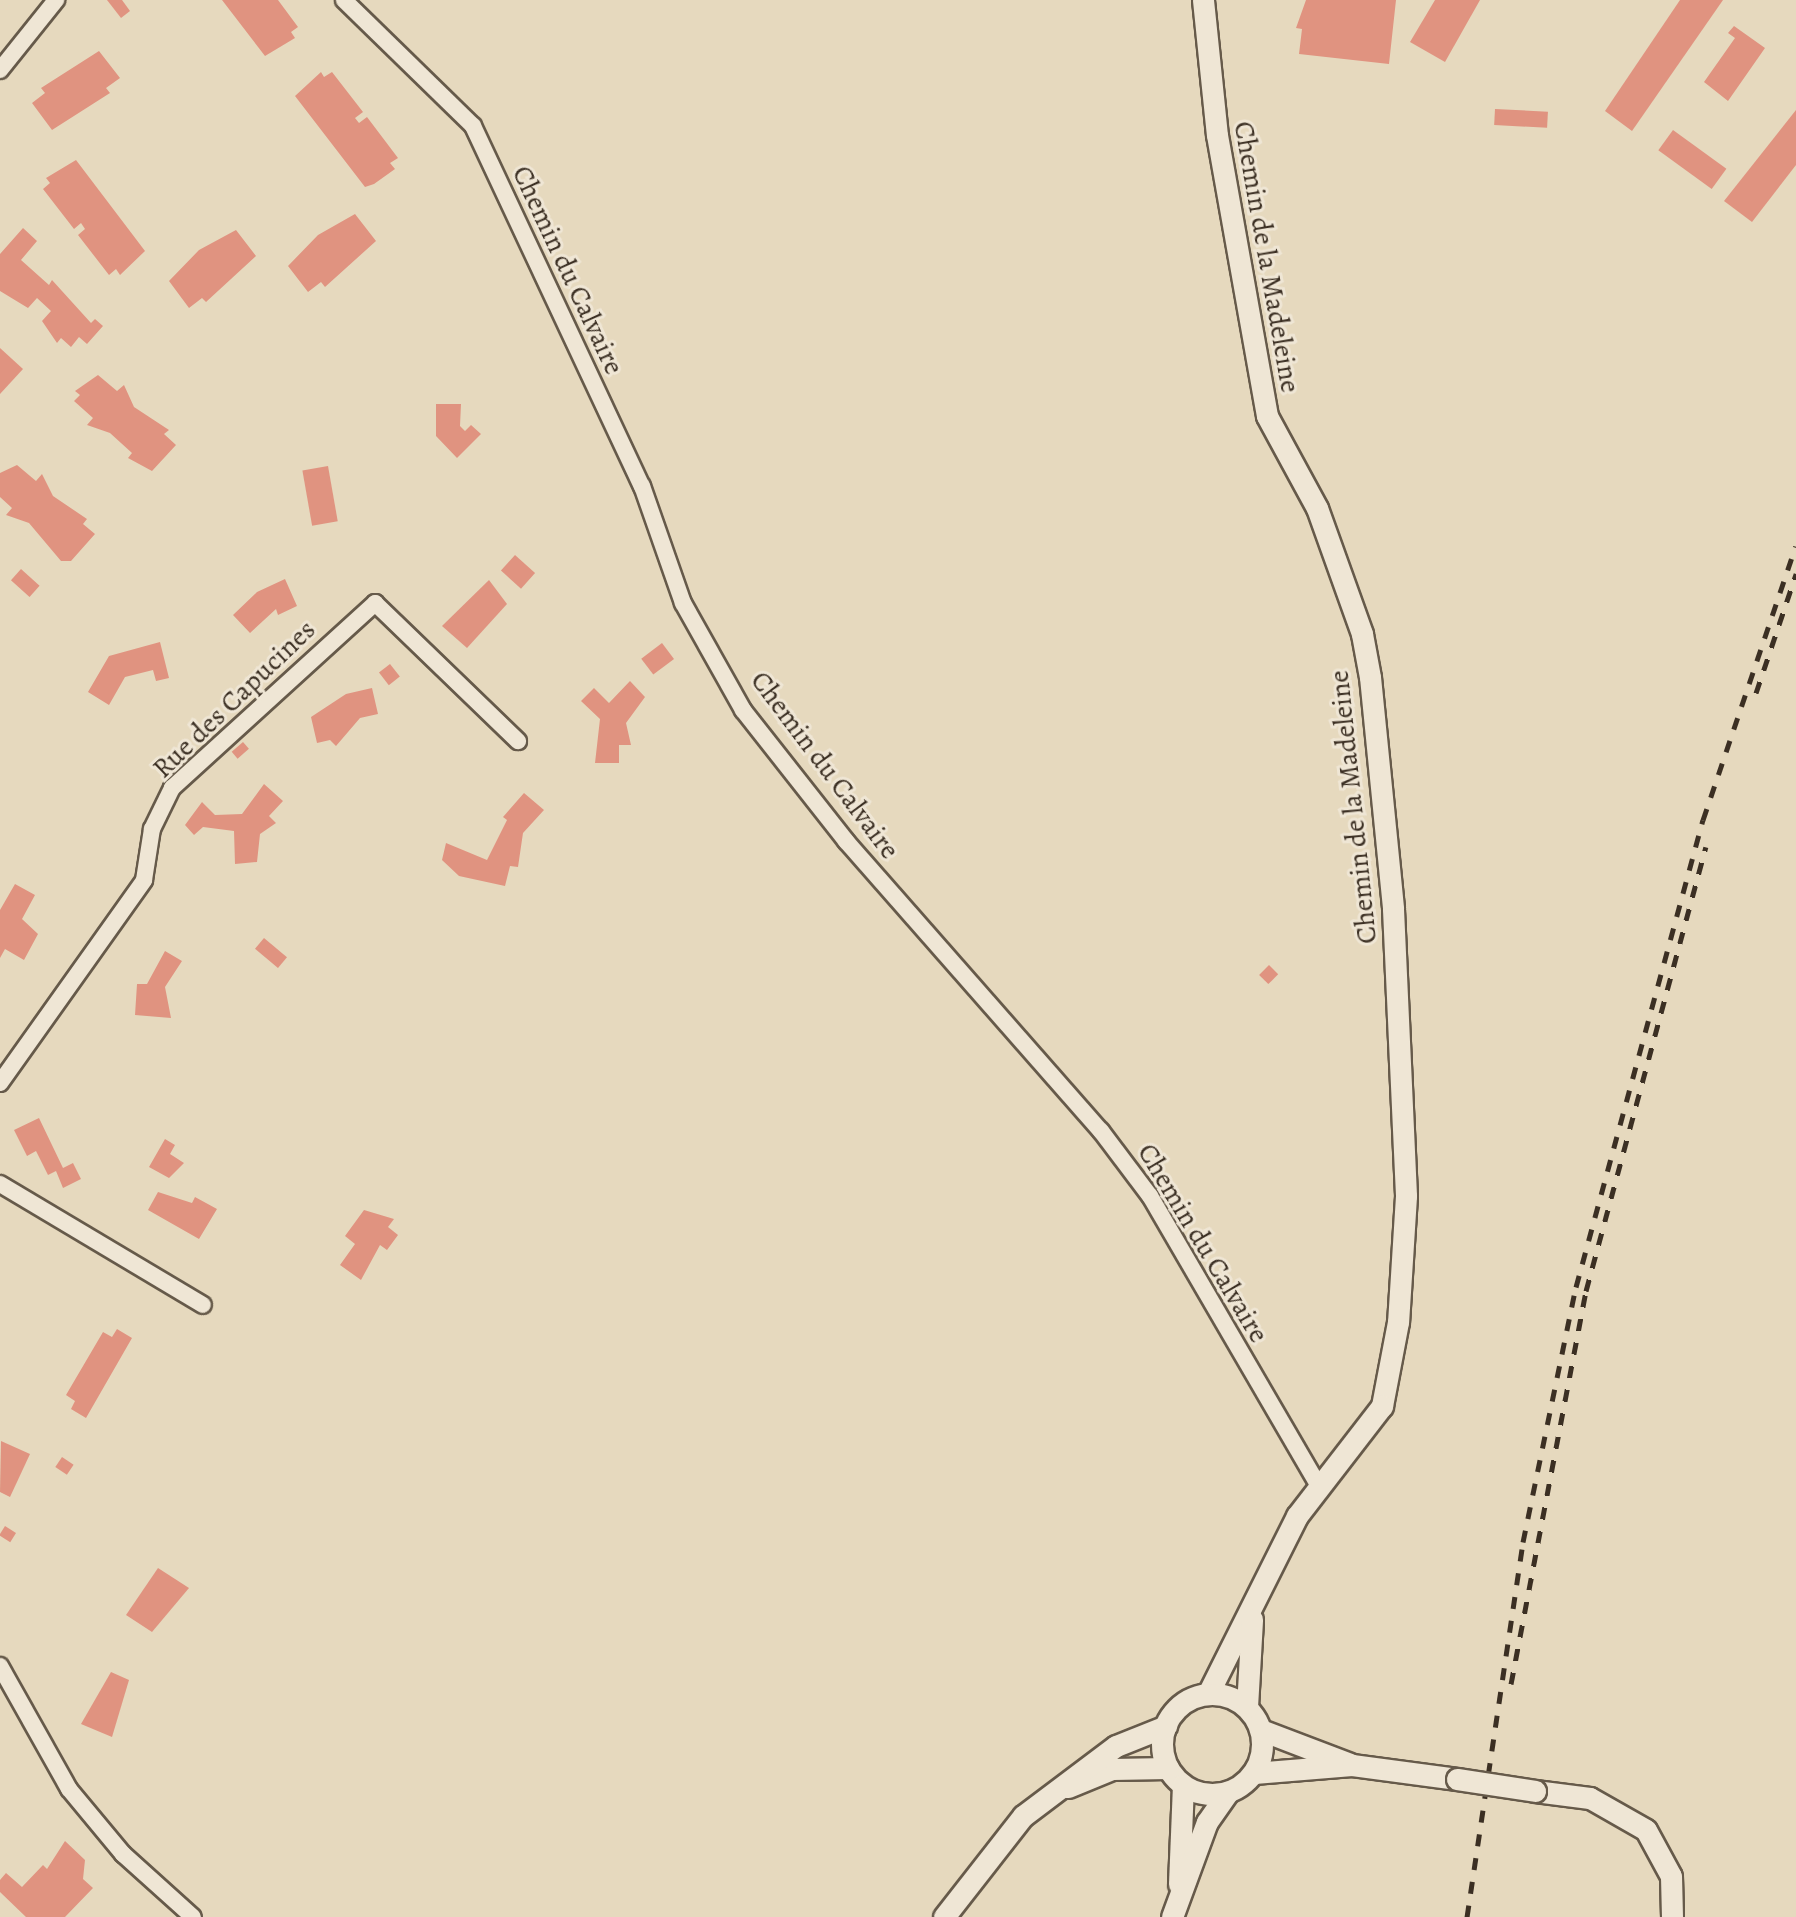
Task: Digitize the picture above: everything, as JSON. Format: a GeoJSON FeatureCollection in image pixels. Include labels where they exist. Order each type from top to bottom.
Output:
{"type":"FeatureCollection","features":[{"type":"Feature","properties":{"kind":"street"},"geometry":{"type":"LineString","coordinates":[[0,70],[55,0]]}},
{"type":"Feature","properties":{"kind":"street","name":"Chemin du Calvaire"},"geometry":{"type":"LineString","coordinates":[[344,0],[473,126],[642,486],[684,603],[743,710],[846,841],[1101,1131],[1150,1196],[1318,1485]]}},
{"type":"Feature","properties":{"kind":"street","name":"Chemin de la Madeleine"},"geometry":{"type":"LineString","coordinates":[[1203,0],[1217,135],[1267,416],[1317,508],[1362,634],[1393,909],[1406,1196],[1392,1367],[1366,1431],[1318,1485],[1258,1594],[1208,1694]]}},
{"type":"Feature","properties":{"kind":"street","name":"Rue des Capucines"},"geometry":{"type":"LineString","coordinates":[[0,1083],[144,880],[152,829],[172,788],[375,603],[517,741]]}},
{"type":"Feature","properties":{"kind":"street"},"geometry":{"type":"LineString","coordinates":[[0,1184],[203,1304]]}},
{"type":"Feature","properties":{"kind":"street"},"geometry":{"type":"LineString","coordinates":[[1258,1594],[1245,1669],[1247,1707],[1261,1730],[1352,1765]]}},
{"type":"Feature","properties":{"kind":"street"},"geometry":{"type":"LineString","coordinates":[[0,1666],[69,1789],[123,1854],[193,1917]]}},
{"type":"Feature","properties":{"kind":"street"},"geometry":{"type":"LineString","coordinates":[[944,1917],[1023,1816],[1116,1746],[1166,1726],[1182,1703],[1208,1694],[1247,1707]]}},
{"type":"Feature","properties":{"kind":"street"},"geometry":{"type":"LineString","coordinates":[[1166,1726],[1168,1768],[1183,1786],[1179,1892]]}},
{"type":"Feature","properties":{"kind":"street"},"geometry":{"type":"LineString","coordinates":[[1254,1773],[1261,1730]]}},
{"type":"Feature","properties":{"kind":"street"},"geometry":{"type":"LineString","coordinates":[[1172,1917],[1207,1822],[1227,1792],[1254,1773],[1352,1765],[1590,1798],[1646,1830],[1671,1875],[1672,1917]]}},
{"type":"Feature","properties":{"kind":"street"},"geometry":{"type":"LineString","coordinates":[[1062,1789],[1112,1769],[1168,1768]]}},
{"type":"Feature","properties":{"kind":"street"},"geometry":{"type":"LineString","coordinates":[[1183,1786],[1227,1792]]}},
{"type":"Feature","properties":{"kind":"building"},"geometry":{"type":"Polygon","coordinates":[[[107,0],[122,0],[130,11],[121,18],[107,0]]]}},
{"type":"Feature","properties":{"kind":"building"},"geometry":{"type":"Polygon","coordinates":[[[222,0],[278,0],[298,27],[291,32],[295,38],[265,56],[222,0]]]}},
{"type":"Feature","properties":{"kind":"building"},"geometry":{"type":"Polygon","coordinates":[[[1306,0],[1396,0],[1389,64],[1299,54],[1302,29],[1296,28],[1306,0]]]}},
{"type":"Feature","properties":{"kind":"building"},"geometry":{"type":"Polygon","coordinates":[[[1435,0],[1480,0],[1445,62],[1410,42],[1435,0]]]}},
{"type":"Feature","properties":{"kind":"building"},"geometry":{"type":"Polygon","coordinates":[[[1680,0],[1723,0],[1632,131],[1605,111],[1680,0]]]}},
{"type":"Feature","properties":{"kind":"building"},"geometry":{"type":"Polygon","coordinates":[[[1734,26],[1765,48],[1728,101],[1704,82],[1735,38],[1728,33],[1734,26]]]}},
{"type":"Feature","properties":{"kind":"building"},"geometry":{"type":"Polygon","coordinates":[[[99,51],[120,78],[106,88],[110,93],[52,130],[32,103],[45,93],[41,88],[99,51]]]}},
{"type":"Feature","properties":{"kind":"building"},"geometry":{"type":"Polygon","coordinates":[[[321,72],[324,77],[332,72],[363,112],[355,118],[359,123],[367,117],[398,158],[390,163],[395,169],[374,184],[365,187],[295,96],[321,72]]]}},
{"type":"Feature","properties":{"kind":"building"},"geometry":{"type":"Polygon","coordinates":[[[1495,109],[1548,112],[1547,128],[1494,125],[1495,109]]]}},
{"type":"Feature","properties":{"kind":"building"},"geometry":{"type":"Polygon","coordinates":[[[1796,110],[1796,165],[1752,222],[1724,201],[1796,110]]]}},
{"type":"Feature","properties":{"kind":"building"},"geometry":{"type":"Polygon","coordinates":[[[1673,130],[1726,169],[1712,189],[1658,150],[1673,130]]]}},
{"type":"Feature","properties":{"kind":"building"},"geometry":{"type":"Polygon","coordinates":[[[76,160],[145,251],[120,275],[116,269],[109,275],[78,235],[85,229],[81,223],[74,229],[43,189],[50,183],[46,178],[76,160]]]}},
{"type":"Feature","properties":{"kind":"building"},"geometry":{"type":"Polygon","coordinates":[[[355,214],[376,241],[325,287],[321,282],[308,292],[288,266],[318,235],[355,214]]]}},
{"type":"Feature","properties":{"kind":"building"},"geometry":{"type":"Polygon","coordinates":[[[23,228],[37,241],[21,260],[49,285],[52,280],[91,323],[95,319],[103,326],[87,344],[79,337],[71,347],[61,338],[57,343],[42,321],[51,311],[37,298],[28,308],[0,291],[0,254],[23,228]]]}},
{"type":"Feature","properties":{"kind":"building"},"geometry":{"type":"Polygon","coordinates":[[[236,230],[256,256],[206,302],[202,298],[189,308],[169,281],[199,250],[236,230]]]}},
{"type":"Feature","properties":{"kind":"building"},"geometry":{"type":"Polygon","coordinates":[[[0,348],[23,369],[0,394],[0,348]]]}},
{"type":"Feature","properties":{"kind":"building"},"geometry":{"type":"Polygon","coordinates":[[[98,375],[117,391],[124,385],[134,407],[169,430],[164,434],[176,445],[152,471],[128,458],[132,453],[110,433],[87,425],[93,418],[74,401],[80,395],[75,391],[98,375]]]}},
{"type":"Feature","properties":{"kind":"building"},"geometry":{"type":"Polygon","coordinates":[[[436,404],[461,404],[460,426],[465,431],[471,425],[481,434],[457,458],[436,436],[436,404]]]}},
{"type":"Feature","properties":{"kind":"building"},"geometry":{"type":"Polygon","coordinates":[[[17,465],[36,481],[42,474],[53,496],[87,519],[83,524],[95,534],[71,561],[61,561],[29,523],[6,515],[12,508],[0,497],[0,473],[17,465]]]}},
{"type":"Feature","properties":{"kind":"building"},"geometry":{"type":"Polygon","coordinates":[[[328,466],[338,521],[312,526],[302,471],[328,466]]]}},
{"type":"Feature","properties":{"kind":"building"},"geometry":{"type":"Polygon","coordinates":[[[515,555],[535,573],[521,589],[501,571],[515,555]]]}},
{"type":"Feature","properties":{"kind":"building"},"geometry":{"type":"Polygon","coordinates":[[[21,569],[40,586],[30,597],[11,580],[21,569]]]}},
{"type":"Feature","properties":{"kind":"building"},"geometry":{"type":"Polygon","coordinates":[[[285,579],[297,606],[278,615],[276,609],[250,633],[233,615],[257,592],[285,579]]]}},
{"type":"Feature","properties":{"kind":"building"},"geometry":{"type":"Polygon","coordinates":[[[489,580],[507,604],[467,648],[442,626],[489,580]]]}},
{"type":"Feature","properties":{"kind":"building"},"geometry":{"type":"Polygon","coordinates":[[[160,642],[169,678],[156,681],[153,670],[125,677],[109,705],[88,692],[109,656],[160,642]]]}},
{"type":"Feature","properties":{"kind":"building"},"geometry":{"type":"Polygon","coordinates":[[[662,643],[674,659],[653,675],[641,659],[662,643]]]}},
{"type":"Feature","properties":{"kind":"building"},"geometry":{"type":"Polygon","coordinates":[[[390,664],[400,677],[389,685],[379,673],[390,664]]]}},
{"type":"Feature","properties":{"kind":"building"},"geometry":{"type":"Polygon","coordinates":[[[630,681],[645,697],[626,723],[631,745],[619,745],[619,763],[595,763],[600,719],[581,701],[594,688],[609,703],[630,681]]]}},
{"type":"Feature","properties":{"kind":"building"},"geometry":{"type":"Polygon","coordinates":[[[372,688],[378,714],[360,718],[336,746],[330,740],[317,743],[311,717],[346,694],[372,688]]]}},
{"type":"Feature","properties":{"kind":"building"},"geometry":{"type":"Polygon","coordinates":[[[243,742],[249,749],[238,759],[232,752],[243,742]]]}},
{"type":"Feature","properties":{"kind":"building"},"geometry":{"type":"Polygon","coordinates":[[[264,784],[283,801],[269,816],[276,823],[260,834],[257,862],[235,864],[234,831],[203,827],[194,835],[185,825],[202,802],[215,815],[242,814],[264,784]]]}},
{"type":"Feature","properties":{"kind":"building"},"geometry":{"type":"Polygon","coordinates":[[[524,793],[544,810],[523,833],[518,867],[510,866],[505,886],[459,876],[442,860],[446,843],[487,860],[507,820],[503,817],[524,793]]]}},
{"type":"Feature","properties":{"kind":"building"},"geometry":{"type":"Polygon","coordinates":[[[15,884],[35,895],[22,919],[38,934],[24,960],[5,949],[0,958],[0,910],[15,884]]]}},
{"type":"Feature","properties":{"kind":"building"},"geometry":{"type":"Polygon","coordinates":[[[264,938],[287,957],[278,968],[255,949],[264,938]]]}},
{"type":"Feature","properties":{"kind":"building"},"geometry":{"type":"Polygon","coordinates":[[[165,951],[182,961],[165,987],[171,1018],[135,1015],[137,984],[147,984],[165,951]]]}},
{"type":"Feature","properties":{"kind":"building"},"geometry":{"type":"Polygon","coordinates":[[[1269,965],[1278,974],[1268,984],[1259,975],[1269,965]]]}},
{"type":"Feature","properties":{"kind":"building"},"geometry":{"type":"Polygon","coordinates":[[[39,1118],[63,1168],[73,1163],[81,1179],[63,1188],[56,1171],[48,1175],[36,1151],[27,1156],[14,1130],[39,1118]]]}},
{"type":"Feature","properties":{"kind":"building"},"geometry":{"type":"Polygon","coordinates":[[[165,1139],[175,1145],[170,1154],[184,1163],[169,1178],[149,1167],[165,1139]]]}},
{"type":"Feature","properties":{"kind":"building"},"geometry":{"type":"Polygon","coordinates":[[[158,1192],[192,1203],[195,1197],[217,1209],[199,1239],[148,1210],[158,1192]]]}},
{"type":"Feature","properties":{"kind":"building"},"geometry":{"type":"Polygon","coordinates":[[[364,1210],[394,1219],[388,1227],[398,1235],[387,1250],[380,1245],[361,1280],[340,1265],[355,1244],[345,1236],[364,1210]]]}},
{"type":"Feature","properties":{"kind":"building"},"geometry":{"type":"Polygon","coordinates":[[[117,1329],[132,1338],[86,1418],[71,1409],[75,1401],[66,1395],[103,1332],[112,1337],[117,1329]]]}},
{"type":"Feature","properties":{"kind":"building"},"geometry":{"type":"Polygon","coordinates":[[[1,1441],[30,1454],[10,1497],[0,1492],[1,1441]]]}},
{"type":"Feature","properties":{"kind":"building"},"geometry":{"type":"Polygon","coordinates":[[[62,1457],[74,1465],[67,1475],[55,1467],[62,1457]]]}},
{"type":"Feature","properties":{"kind":"building"},"geometry":{"type":"Polygon","coordinates":[[[5,1526],[16,1533],[10,1542],[0,1536],[5,1526]]]}},
{"type":"Feature","properties":{"kind":"building"},"geometry":{"type":"Polygon","coordinates":[[[158,1568],[189,1588],[152,1632],[126,1615],[158,1568]]]}},
{"type":"Feature","properties":{"kind":"building"},"geometry":{"type":"Polygon","coordinates":[[[111,1672],[129,1680],[112,1737],[81,1724],[111,1672]]]}},
{"type":"Feature","properties":{"kind":"building"},"geometry":{"type":"Polygon","coordinates":[[[65,1841],[85,1860],[83,1879],[93,1888],[65,1917],[26,1917],[0,1892],[0,1880],[6,1873],[22,1887],[43,1865],[47,1869],[65,1841]]]}},
{"type":"Feature","properties":{"kind":"railway"},"geometry":{"type":"LineString","coordinates":[[1467,1917],[1523,1542],[1576,1287],[1703,820],[1796,546]]}},
{"type":"Feature","properties":{"kind":"railway"},"geometry":{"type":"LineString","coordinates":[[1756,693],[1796,574]]}},
{"type":"Feature","properties":{"kind":"railway"},"geometry":{"type":"LineString","coordinates":[[1511,1684],[1586,1291],[1706,847]]}}]}
